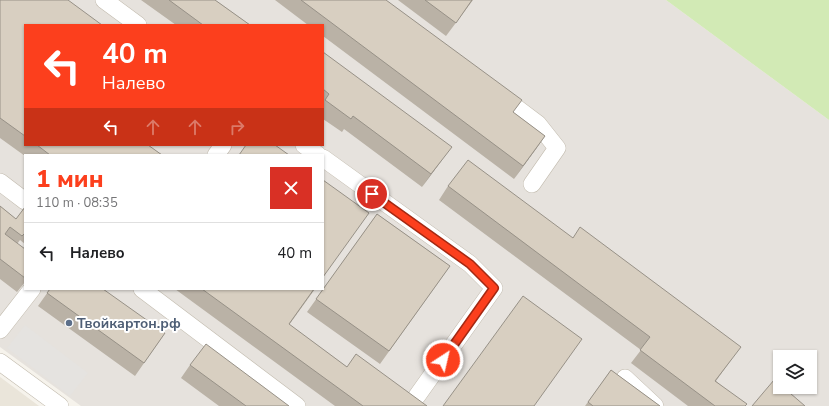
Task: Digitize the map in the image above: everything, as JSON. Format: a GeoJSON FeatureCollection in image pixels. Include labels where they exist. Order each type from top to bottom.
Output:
{"type":"FeatureCollection","features":[{"type":"Feature","properties":{"kind":"street"},"geometry":{"type":"LineString","coordinates":[[104,0],[137,24]]}},
{"type":"Feature","properties":{"kind":"street"},"geometry":{"type":"LineString","coordinates":[[482,83],[538,124],[557,148],[532,184]]}},
{"type":"Feature","properties":{"kind":"street"},"geometry":{"type":"LineString","coordinates":[[305,146],[317,154]]}},
{"type":"Feature","properties":{"kind":"street"},"geometry":{"type":"LineString","coordinates":[[324,159],[470,264],[494,288],[417,396]]}},
{"type":"Feature","properties":{"kind":"street"},"geometry":{"type":"LineString","coordinates":[[0,182],[24,200]]}},
{"type":"Feature","properties":{"kind":"street"},"geometry":{"type":"LineString","coordinates":[[0,330],[31,290]]}},
{"type":"Feature","properties":{"kind":"street"},"geometry":{"type":"LineString","coordinates":[[143,290],[297,406]]}},
{"type":"Feature","properties":{"kind":"street"},"geometry":{"type":"LineString","coordinates":[[0,362],[60,406]]}},
{"type":"Feature","properties":{"kind":"street"},"geometry":{"type":"LineString","coordinates":[[625,378],[655,406]]}},
{"type":"Feature","properties":{"kind":"shaded area"},"geometry":{"type":"Polygon","coordinates":[[[0,0],[666,0],[829,120],[829,406],[81,406],[0,347],[0,0]]]}},
{"type":"Feature","properties":{"kind":"shaded area"},"geometry":{"type":"Polygon","coordinates":[[[25,325],[88,373],[70,396],[7,348],[25,325]]]}},
{"type":"Feature","properties":{"kind":"shaded area"},"geometry":{"type":"Polygon","coordinates":[[[0,377],[39,406],[0,406],[0,377]]]}},
{"type":"Feature","properties":{"kind":"green space"},"geometry":{"type":"Polygon","coordinates":[[[666,0],[829,0],[829,120],[666,0]]]}},
{"type":"Feature","properties":{"kind":"building"},"geometry":{"type":"Polygon","coordinates":[[[0,0],[68,0],[101,24],[24,24],[24,135],[0,118],[0,0]]]}},
{"type":"Feature","properties":{"kind":"building"},"geometry":{"type":"Polygon","coordinates":[[[169,0],[215,0],[249,24],[202,24],[169,0]]]}},
{"type":"Feature","properties":{"kind":"building"},"geometry":{"type":"Polygon","coordinates":[[[301,0],[386,0],[522,100],[513,112],[545,136],[523,166],[301,0]]]}},
{"type":"Feature","properties":{"kind":"building"},"geometry":{"type":"Polygon","coordinates":[[[425,0],[472,0],[456,23],[425,0]]]}},
{"type":"Feature","properties":{"kind":"building"},"geometry":{"type":"Polygon","coordinates":[[[324,53],[452,147],[431,174],[353,116],[351,119],[325,100],[329,94],[324,90],[324,53]]]}},
{"type":"Feature","properties":{"kind":"building"},"geometry":{"type":"Polygon","coordinates":[[[38,146],[149,146],[161,154],[49,154],[38,146]]]}},
{"type":"Feature","properties":{"kind":"building"},"geometry":{"type":"Polygon","coordinates":[[[245,146],[276,146],[288,154],[240,154],[245,146]]]}},
{"type":"Feature","properties":{"kind":"building"},"geometry":{"type":"Polygon","coordinates":[[[468,160],[573,238],[580,227],[741,347],[715,381],[747,404],[745,406],[715,406],[640,350],[650,337],[448,186],[468,160]]]}},
{"type":"Feature","properties":{"kind":"building"},"geometry":{"type":"Polygon","coordinates":[[[324,181],[369,213],[324,276],[324,181]]]}},
{"type":"Feature","properties":{"kind":"building"},"geometry":{"type":"Polygon","coordinates":[[[0,206],[16,219],[24,208],[24,234],[22,236],[10,227],[5,234],[24,248],[24,277],[0,259],[0,206]]]}},
{"type":"Feature","properties":{"kind":"building"},"geometry":{"type":"Polygon","coordinates":[[[377,214],[450,266],[389,351],[316,299],[324,290],[324,288],[377,214]]]}},
{"type":"Feature","properties":{"kind":"building"},"geometry":{"type":"Polygon","coordinates":[[[49,290],[104,290],[165,333],[144,363],[47,293],[49,290]]]}},
{"type":"Feature","properties":{"kind":"building"},"geometry":{"type":"Polygon","coordinates":[[[203,290],[313,290],[289,324],[347,367],[356,354],[427,406],[363,406],[203,290]]]}},
{"type":"Feature","properties":{"kind":"building"},"geometry":{"type":"Polygon","coordinates":[[[523,296],[582,339],[534,406],[443,406],[523,296]]]}},
{"type":"Feature","properties":{"kind":"building"},"geometry":{"type":"Polygon","coordinates":[[[206,344],[289,406],[246,406],[190,365],[206,344]]]}},
{"type":"Feature","properties":{"kind":"building"},"geometry":{"type":"Polygon","coordinates":[[[611,370],[660,406],[593,406],[588,402],[611,370]]]}},
{"type":"Feature","properties":{"kind":"building"},"geometry":{"type":"Polygon","coordinates":[[[773,381],[773,394],[791,394],[805,406],[752,406],[773,381]]]}},
{"type":"Feature","properties":{"kind":"place","name":"Твойкартон.рф"},"geometry":{"type":"Point","coordinates":[69,323]}},
{"type":"Feature","properties":{"kind":"route"},"geometry":{"type":"LineString","coordinates":[[372,194],[470,264],[494,288],[443,360]]}}]}
